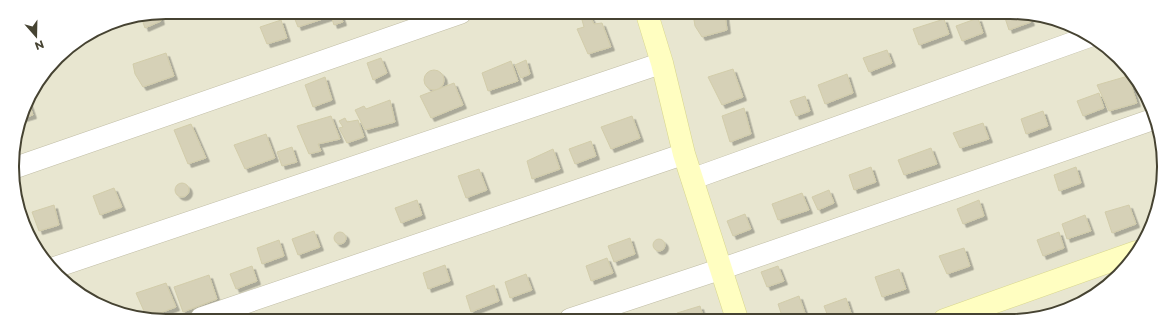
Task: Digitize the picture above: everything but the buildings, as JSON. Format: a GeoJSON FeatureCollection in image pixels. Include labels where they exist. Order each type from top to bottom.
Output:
{"type":"FeatureCollection","features":[{"type":"Feature","properties":{"kind":"street"},"geometry":{"type":"LineString","coordinates":[[19,166],[443,19]]}},
{"type":"Feature","properties":{"kind":"street"},"geometry":{"type":"LineString","coordinates":[[649,19],[662,63],[684,154],[735,314]]}},
{"type":"Feature","properties":{"kind":"street"},"geometry":{"type":"LineString","coordinates":[[692,179],[1083,39]]}},
{"type":"Feature","properties":{"kind":"street"},"geometry":{"type":"LineString","coordinates":[[58,266],[662,63]]}},
{"type":"Feature","properties":{"kind":"street"},"geometry":{"type":"LineString","coordinates":[[585,314],[1150,121]]}},
{"type":"Feature","properties":{"kind":"street"},"geometry":{"type":"LineString","coordinates":[[213,314],[684,154]]}},
{"type":"Feature","properties":{"kind":"street"},"geometry":{"type":"LineString","coordinates":[[961,314],[1128,255]]}},
{"type":"Feature","properties":{"kind":"shaded area"},"geometry":{"type":"Polygon","coordinates":[[[157,19],[1029,20],[1048,24],[1075,34],[1099,49],[1114,62],[1127,77],[1142,101],[1152,128],[1157,157],[1156,186],[1152,205],[1142,232],[1127,256],[1114,271],[1099,284],[1075,299],[1048,309],[1029,313],[147,313],[128,309],[101,299],[77,284],[62,271],[49,256],[34,232],[24,205],[20,186],[19,157],[24,128],[34,101],[49,77],[62,62],[77,49],[101,34],[128,24],[157,19]]]}}]}
